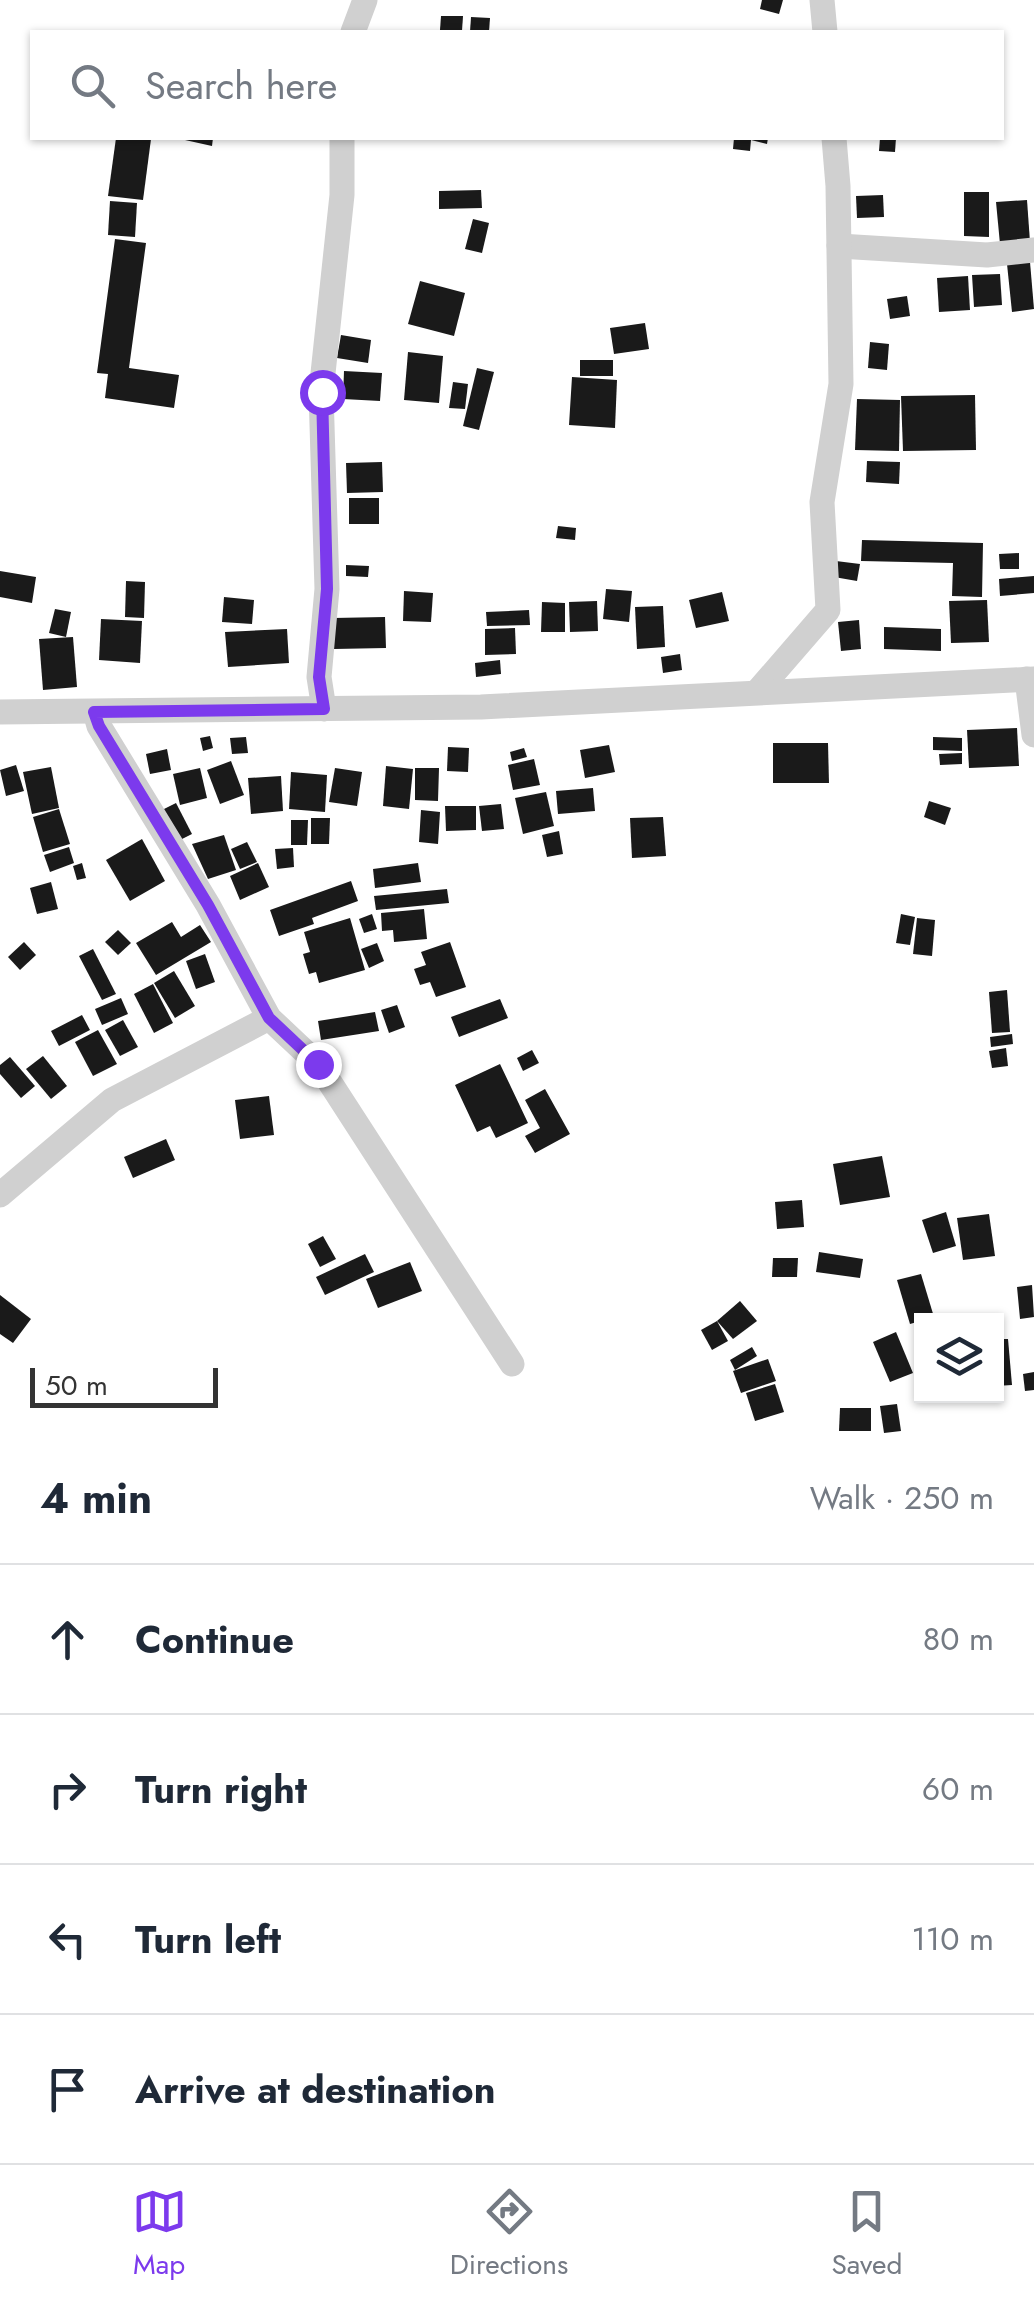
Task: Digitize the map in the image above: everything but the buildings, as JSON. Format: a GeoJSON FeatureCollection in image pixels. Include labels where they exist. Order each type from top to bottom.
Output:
{"type":"FeatureCollection","features":[{"type":"Feature","properties":{"kind":"street"},"geometry":{"type":"LineString","coordinates":[[354,30],[365,0]]}},
{"type":"Feature","properties":{"kind":"street"},"geometry":{"type":"LineString","coordinates":[[822,0],[825,30]]}},
{"type":"Feature","properties":{"kind":"street"},"geometry":{"type":"LineString","coordinates":[[324,709],[319,677],[327,589],[322,392],[342,195],[342,140]]}},
{"type":"Feature","properties":{"kind":"street"},"geometry":{"type":"LineString","coordinates":[[757,692],[828,610],[822,502],[841,384],[834,140]]}},
{"type":"Feature","properties":{"kind":"street"},"geometry":{"type":"LineString","coordinates":[[839,246],[987,255],[1034,250]]}},
{"type":"Feature","properties":{"kind":"street"},"geometry":{"type":"LineString","coordinates":[[0,712],[481,707],[1030,679],[1034,736]]}},
{"type":"Feature","properties":{"kind":"street"},"geometry":{"type":"LineString","coordinates":[[94,712],[208,905],[269,1018],[318,1064],[512,1364]]}},
{"type":"Feature","properties":{"kind":"street"},"geometry":{"type":"LineString","coordinates":[[0,1195],[112,1100],[269,1018]]}},
{"type":"Feature","properties":{"kind":"route"},"geometry":{"type":"LineString","coordinates":[[318,1064],[269,1018],[208,905],[94,712],[324,709],[319,677],[327,589],[322,392]]}}]}
